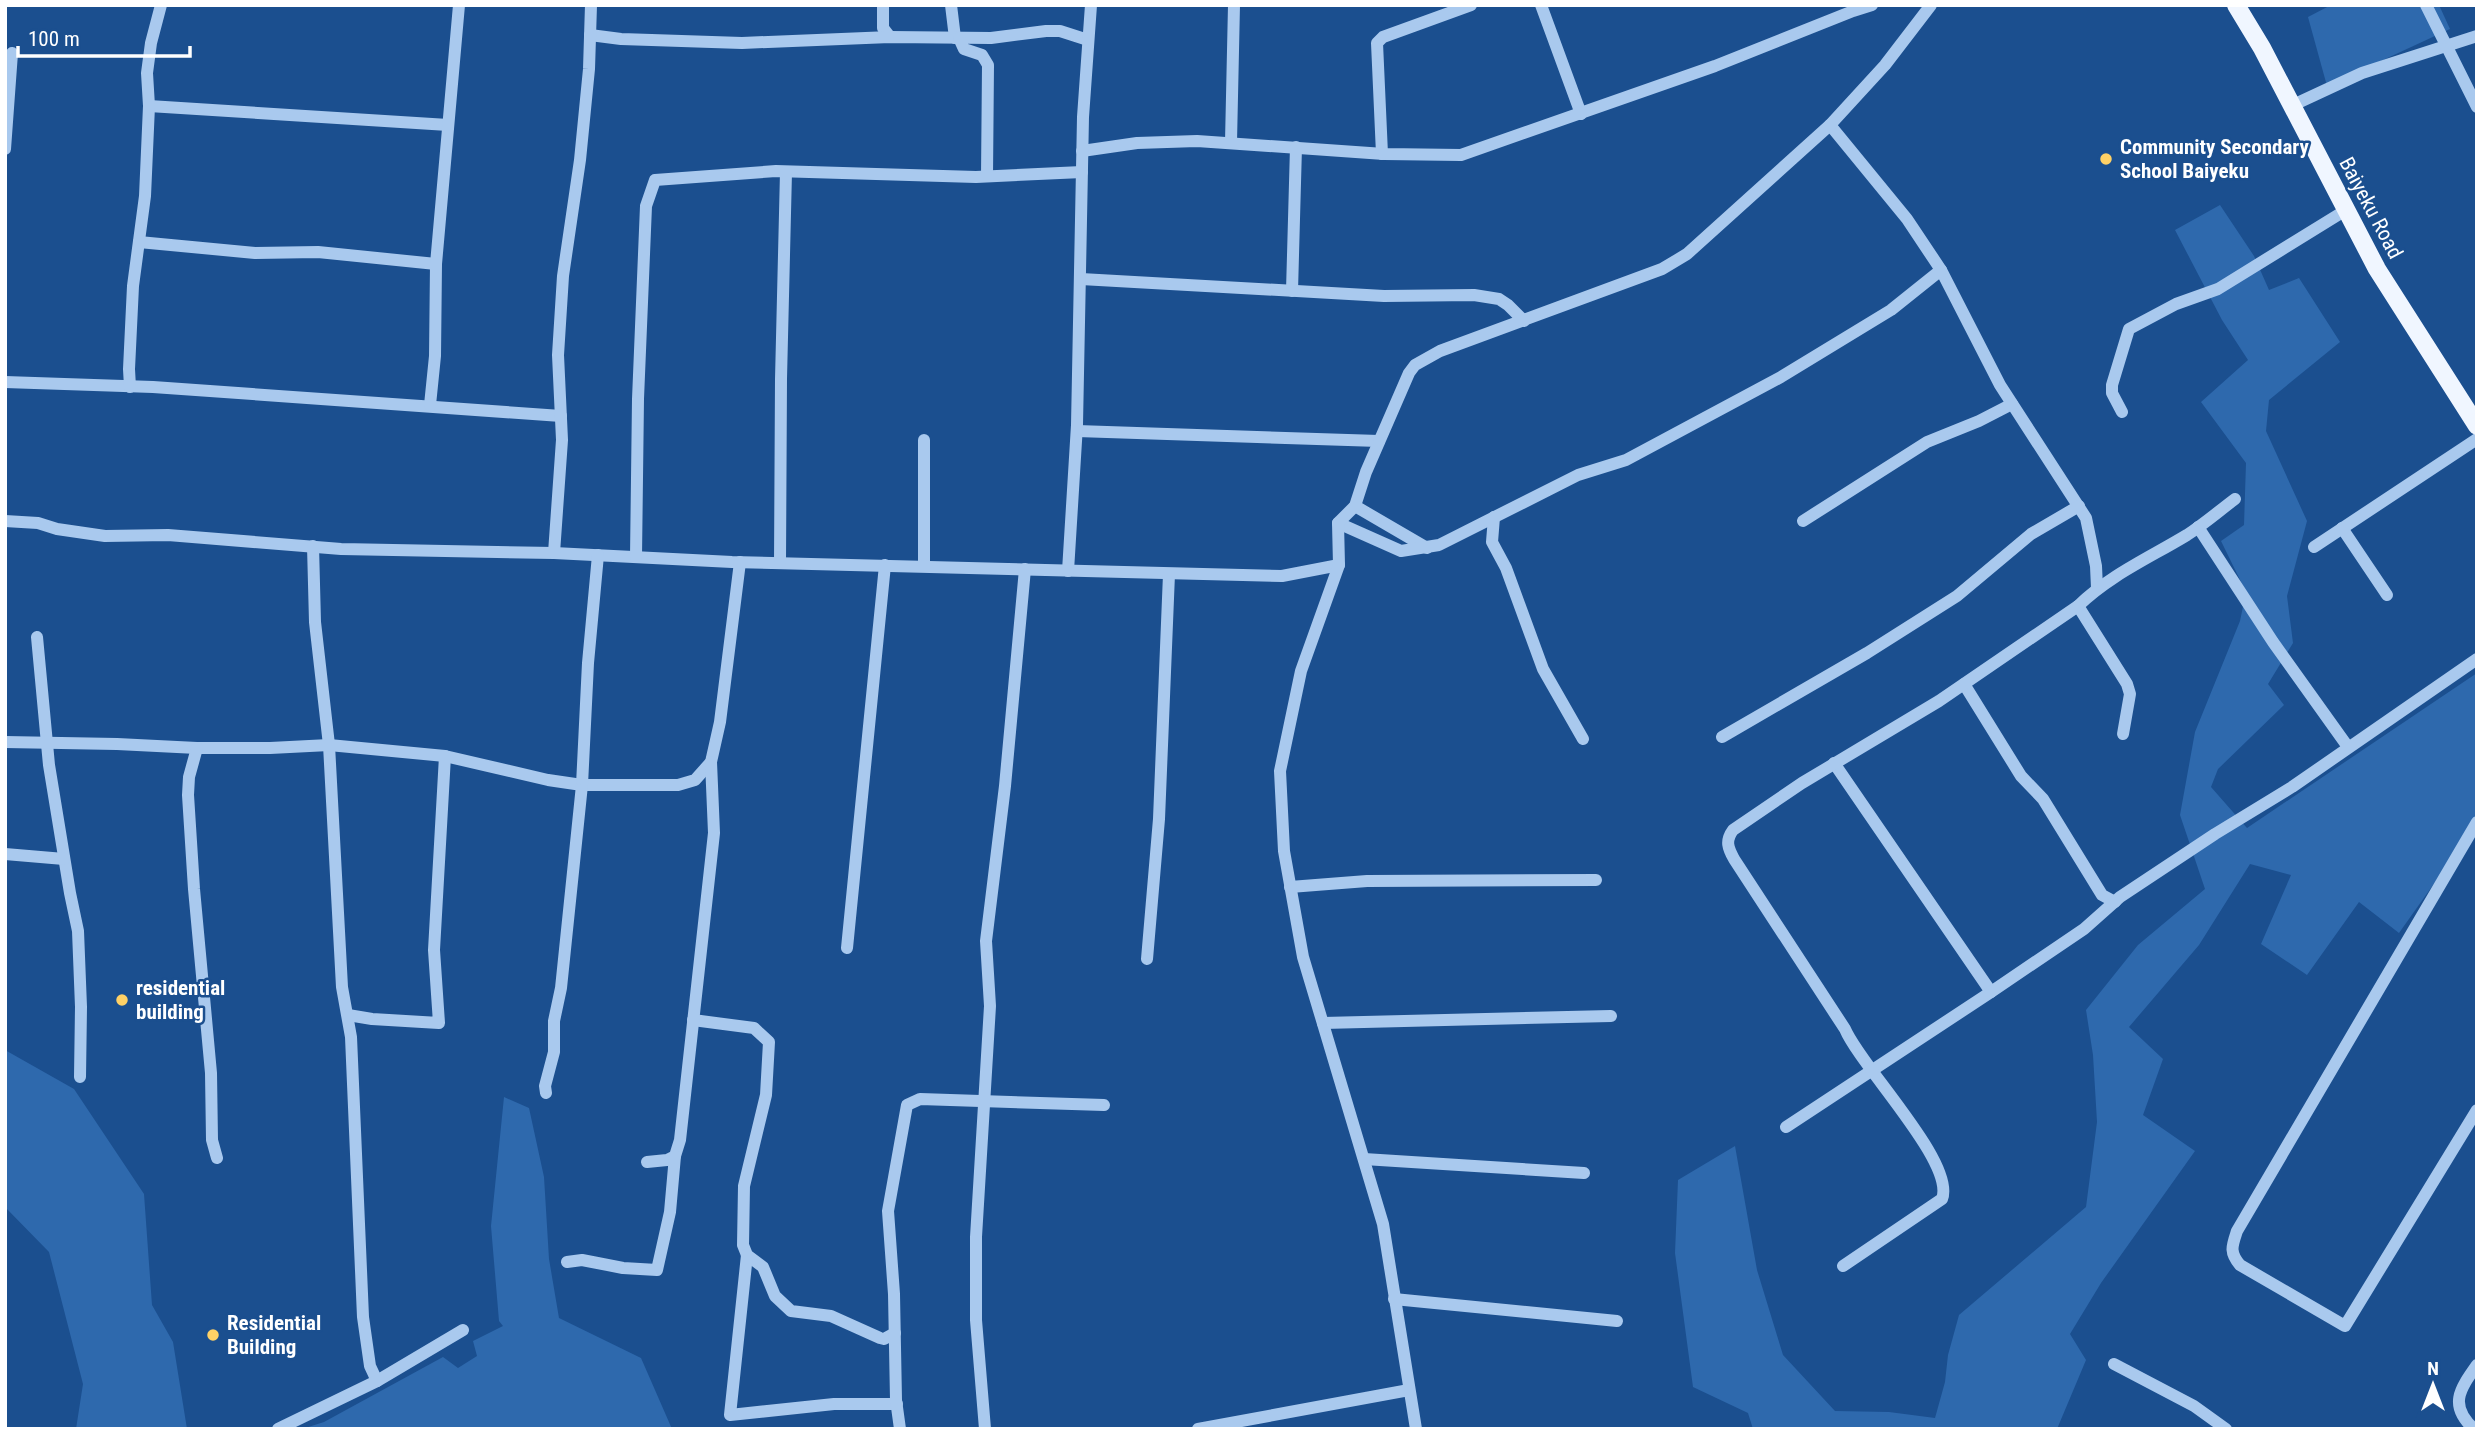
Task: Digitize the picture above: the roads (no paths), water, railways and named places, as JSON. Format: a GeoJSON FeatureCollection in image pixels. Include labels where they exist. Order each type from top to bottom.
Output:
{"type":"FeatureCollection","features":[{"type":"Feature","properties":{"kind":"main road","name":"Baiyeku Road"},"geometry":{"type":"LineString","coordinates":[[2236,5],[2262,48],[2377,269],[2477,426]]}},
{"type":"Feature","properties":{"kind":"street"},"geometry":{"type":"LineString","coordinates":[[130,387],[128,369],[133,286],[145,196],[149,106],[147,73],[161,5]]}},
{"type":"Feature","properties":{"kind":"street"},"geometry":{"type":"LineString","coordinates":[[430,405],[435,356],[436,264],[459,5]]}},
{"type":"Feature","properties":{"kind":"street"},"geometry":{"type":"LineString","coordinates":[[554,553],[562,440],[558,355],[564,276],[580,160],[592,5]]}},
{"type":"Feature","properties":{"kind":"street"},"geometry":{"type":"LineString","coordinates":[[883,5],[883,27],[890,37]]}},
{"type":"Feature","properties":{"kind":"street"},"geometry":{"type":"LineString","coordinates":[[950,5],[957,38],[964,49],[982,55],[988,65],[987,176]]}},
{"type":"Feature","properties":{"kind":"street"},"geometry":{"type":"LineString","coordinates":[[1068,571],[1077,431],[1082,151],[1091,5]]}},
{"type":"Feature","properties":{"kind":"street"},"geometry":{"type":"LineString","coordinates":[[1231,142],[1234,5]]}},
{"type":"Feature","properties":{"kind":"street"},"geometry":{"type":"LineString","coordinates":[[1382,153],[1377,43],[1383,37],[1471,5]]}},
{"type":"Feature","properties":{"kind":"street"},"geometry":{"type":"LineString","coordinates":[[1541,5],[1581,114]]}},
{"type":"Feature","properties":{"kind":"street"},"geometry":{"type":"LineString","coordinates":[[1082,151],[1137,143],[1231,142],[1382,153],[1461,155],[1715,66],[1872,5]]}},
{"type":"Feature","properties":{"kind":"street"},"geometry":{"type":"LineString","coordinates":[[2426,5],[2477,107]]}},
{"type":"Feature","properties":{"kind":"street"},"geometry":{"type":"LineString","coordinates":[[1416,1429],[1382,1224],[1303,957],[1283,851],[1280,771],[1301,671],[1339,565],[1338,523],[1355,506],[1379,441],[1415,365],[1440,351],[1650,274],[1687,254],[1830,125],[1885,65],[1924,8]]}},
{"type":"Feature","properties":{"kind":"street"},"geometry":{"type":"LineString","coordinates":[[590,35],[742,43],[890,37],[991,38],[1060,31],[1088,40]]}},
{"type":"Feature","properties":{"kind":"street"},"geometry":{"type":"LineString","coordinates":[[2291,106],[2362,73],[2477,36]]}},
{"type":"Feature","properties":{"kind":"street"},"geometry":{"type":"LineString","coordinates":[[5,149],[12,53]]}},
{"type":"Feature","properties":{"kind":"street"},"geometry":{"type":"LineString","coordinates":[[149,106],[448,125]]}},
{"type":"Feature","properties":{"kind":"street"},"geometry":{"type":"LineString","coordinates":[[1830,125],[1907,219],[1941,270],[2000,385],[2079,506],[2090,528],[2097,588]]}},
{"type":"Feature","properties":{"kind":"street"},"geometry":{"type":"LineString","coordinates":[[1292,291],[1296,147]]}},
{"type":"Feature","properties":{"kind":"street"},"geometry":{"type":"LineString","coordinates":[[780,563],[786,172]]}},
{"type":"Feature","properties":{"kind":"street"},"geometry":{"type":"LineString","coordinates":[[636,557],[638,398],[646,206],[655,180],[786,172],[987,176],[1082,172]]}},
{"type":"Feature","properties":{"kind":"street"},"geometry":{"type":"LineString","coordinates":[[2122,412],[2112,393],[2112,385],[2129,330],[2176,304],[2218,289],[2346,210]]}},
{"type":"Feature","properties":{"kind":"street"},"geometry":{"type":"LineString","coordinates":[[139,242],[255,253],[318,252],[436,264]]}},
{"type":"Feature","properties":{"kind":"street"},"geometry":{"type":"LineString","coordinates":[[1338,523],[1401,551],[1439,545],[1578,475],[1626,460],[1781,377],[1891,310],[1941,270]]}},
{"type":"Feature","properties":{"kind":"street"},"geometry":{"type":"LineString","coordinates":[[1081,279],[1384,296],[1474,295],[1499,299],[1524,321]]}},
{"type":"Feature","properties":{"kind":"street"},"geometry":{"type":"LineString","coordinates":[[5,382],[430,405],[561,416]]}},
{"type":"Feature","properties":{"kind":"street"},"geometry":{"type":"LineString","coordinates":[[1803,521],[1927,442],[1979,422],[2012,404]]}},
{"type":"Feature","properties":{"kind":"street"},"geometry":{"type":"LineString","coordinates":[[1077,431],[1379,441]]}},
{"type":"Feature","properties":{"kind":"street"},"geometry":{"type":"LineString","coordinates":[[2314,547],[2477,439]]}},
{"type":"Feature","properties":{"kind":"street"},"geometry":{"type":"LineString","coordinates":[[924,440],[924,566]]}},
{"type":"Feature","properties":{"kind":"street"},"geometry":{"type":"LineString","coordinates":[[1843,1266],[1942,1199],[1944,1193],[1938,1165],[1884,1085],[1878,1068],[1850,1039],[1728,847],[1728,836],[1802,783],[1964,684],[2078,606],[2097,588],[2198,527],[2235,499]]}},
{"type":"Feature","properties":{"kind":"street"},"geometry":{"type":"LineString","coordinates":[[1355,506],[1427,548]]}},
{"type":"Feature","properties":{"kind":"street"},"geometry":{"type":"LineString","coordinates":[[1723,737],[1856,660],[1957,596],[2031,534],[2079,506]]}},
{"type":"Feature","properties":{"kind":"street"},"geometry":{"type":"LineString","coordinates":[[1494,517],[1492,542],[1506,568],[1543,669],[1583,739]]}},
{"type":"Feature","properties":{"kind":"street"},"geometry":{"type":"LineString","coordinates":[[5,521],[38,523],[57,530],[105,536],[168,535],[341,549],[554,553],[740,562],[1282,576],[1339,565]]}},
{"type":"Feature","properties":{"kind":"street"},"geometry":{"type":"LineString","coordinates":[[2198,527],[2273,642],[2348,747]]}},
{"type":"Feature","properties":{"kind":"street"},"geometry":{"type":"LineString","coordinates":[[2342,528],[2387,595]]}},
{"type":"Feature","properties":{"kind":"street"},"geometry":{"type":"LineString","coordinates":[[1469,530],[1492,542]]}},
{"type":"Feature","properties":{"kind":"street"},"geometry":{"type":"LineString","coordinates":[[313,546],[315,622],[329,745],[342,987],[351,1037],[363,1317],[370,1366],[377,1381]]}},
{"type":"Feature","properties":{"kind":"street"},"geometry":{"type":"LineString","coordinates":[[546,1093],[545,1086],[554,1052],[554,1021],[561,988],[582,785],[588,663],[598,555]]}},
{"type":"Feature","properties":{"kind":"street"},"geometry":{"type":"LineString","coordinates":[[567,1262],[582,1261],[657,1270],[670,1212],[675,1156],[680,1140],[714,833],[711,762],[720,722],[740,562]]}},
{"type":"Feature","properties":{"kind":"street"},"geometry":{"type":"LineString","coordinates":[[847,948],[885,565]]}},
{"type":"Feature","properties":{"kind":"street"},"geometry":{"type":"LineString","coordinates":[[985,1429],[976,1320],[976,1237],[990,1006],[986,940],[1005,786],[1025,569]]}},
{"type":"Feature","properties":{"kind":"street"},"geometry":{"type":"LineString","coordinates":[[1147,959],[1159,819],[1169,573]]}},
{"type":"Feature","properties":{"kind":"street"},"geometry":{"type":"LineString","coordinates":[[2078,606],[2127,684],[2130,694],[2123,734]]}},
{"type":"Feature","properties":{"kind":"street"},"geometry":{"type":"LineString","coordinates":[[37,637],[49,765],[78,931],[80,1077]]}},
{"type":"Feature","properties":{"kind":"street"},"geometry":{"type":"LineString","coordinates":[[1786,1127],[1991,992],[2084,929],[2115,902],[2215,834],[2292,787],[2477,659]]}},
{"type":"Feature","properties":{"kind":"street"},"geometry":{"type":"LineString","coordinates":[[1964,684],[2021,776],[2043,799],[2102,895],[2115,902]]}},
{"type":"Feature","properties":{"kind":"street"},"geometry":{"type":"LineString","coordinates":[[5,742],[197,748],[329,745],[445,756],[548,780],[582,785],[678,785],[695,780],[711,762]]}},
{"type":"Feature","properties":{"kind":"street"},"geometry":{"type":"LineString","coordinates":[[197,748],[189,778],[188,795],[211,1073],[212,1140],[217,1158]]}},
{"type":"Feature","properties":{"kind":"street"},"geometry":{"type":"LineString","coordinates":[[348,1015],[439,1023],[434,950],[445,756]]}},
{"type":"Feature","properties":{"kind":"street"},"geometry":{"type":"LineString","coordinates":[[1834,764],[1991,992]]}},
{"type":"Feature","properties":{"kind":"street"},"geometry":{"type":"LineString","coordinates":[[2477,822],[2237,1231],[2231,1247],[2233,1257],[2240,1265],[2345,1326],[2477,1110]]}},
{"type":"Feature","properties":{"kind":"street"},"geometry":{"type":"LineString","coordinates":[[5,854],[64,859]]}},
{"type":"Feature","properties":{"kind":"street"},"geometry":{"type":"LineString","coordinates":[[1290,887],[1367,881],[1596,880]]}},
{"type":"Feature","properties":{"kind":"street"},"geometry":{"type":"LineString","coordinates":[[2101,914],[2102,895]]}},
{"type":"Feature","properties":{"kind":"street"},"geometry":{"type":"LineString","coordinates":[[1323,1023],[1611,1016]]}},
{"type":"Feature","properties":{"kind":"street"},"geometry":{"type":"LineString","coordinates":[[693,1020],[754,1028],[769,1042],[766,1095],[744,1186],[743,1245],[747,1255],[729,1429]]}},
{"type":"Feature","properties":{"kind":"street"},"geometry":{"type":"LineString","coordinates":[[901,1429],[897,1404],[888,1211],[907,1105],[919,1099],[1104,1105]]}},
{"type":"Feature","properties":{"kind":"street"},"geometry":{"type":"LineString","coordinates":[[647,1162],[667,1160],[675,1156]]}},
{"type":"Feature","properties":{"kind":"street"},"geometry":{"type":"LineString","coordinates":[[1364,1158],[1584,1172]]}},
{"type":"Feature","properties":{"kind":"street"},"geometry":{"type":"LineString","coordinates":[[747,1255],[763,1267],[775,1296],[791,1311],[831,1316],[884,1339],[895,1333]]}},
{"type":"Feature","properties":{"kind":"street"},"geometry":{"type":"LineString","coordinates":[[1394,1299],[1617,1321]]}},
{"type":"Feature","properties":{"kind":"street"},"geometry":{"type":"LineString","coordinates":[[278,1429],[377,1381],[463,1330]]}},
{"type":"Feature","properties":{"kind":"street"},"geometry":{"type":"LineString","coordinates":[[2114,1364],[2194,1406],[2226,1429]]}},
{"type":"Feature","properties":{"kind":"street"},"geometry":{"type":"LineString","coordinates":[[2473,1429],[2465,1421],[2458,1397],[2460,1389],[2477,1365]]}},
{"type":"Feature","properties":{"kind":"street"},"geometry":{"type":"LineString","coordinates":[[1198,1429],[1409,1390]]}},
{"type":"Feature","properties":{"kind":"street"},"geometry":{"type":"LineString","coordinates":[[730,1415],[835,1404],[897,1404]]}},
{"type":"Feature","properties":{"kind":"place","name":"Community Secondary School Baiyeku"},"geometry":{"type":"Point","coordinates":[2106,159]}},
{"type":"Feature","properties":{"kind":"place","name":"residential building"},"geometry":{"type":"Point","coordinates":[122,1000]}},
{"type":"Feature","properties":{"kind":"place","name":"Residential Building"},"geometry":{"type":"Point","coordinates":[213,1335]}}]}
